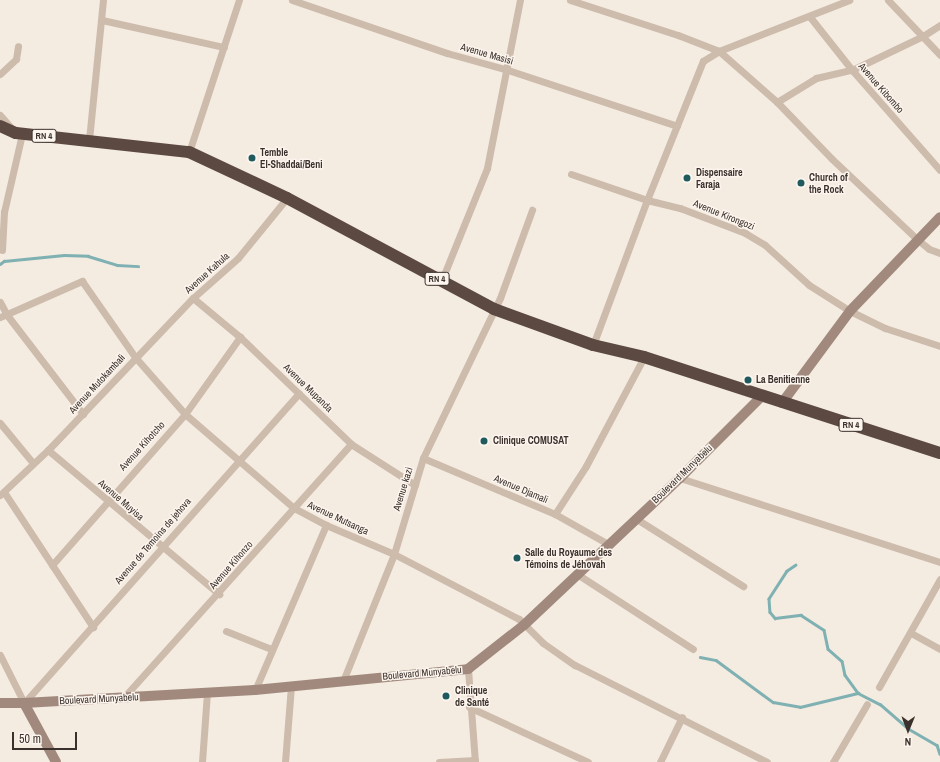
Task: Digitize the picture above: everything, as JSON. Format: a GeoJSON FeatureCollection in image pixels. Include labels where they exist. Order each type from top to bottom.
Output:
{"type":"FeatureCollection","features":[{"type":"Feature","properties":{"kind":"highway","name":"RN 4"},"geometry":{"type":"LineString","coordinates":[[0,126],[19,134],[89,140],[189,152],[287,198],[441,282],[494,309],[593,345],[644,357],[940,454]]}},
{"type":"Feature","properties":{"kind":"street"},"geometry":{"type":"LineString","coordinates":[[89,140],[103,0]]}},
{"type":"Feature","properties":{"kind":"street"},"geometry":{"type":"LineString","coordinates":[[189,152],[239,0]]}},
{"type":"Feature","properties":{"kind":"street","name":"Avenue Masisi"},"geometry":{"type":"LineString","coordinates":[[292,0],[446,53],[508,70],[677,126]]}},
{"type":"Feature","properties":{"kind":"street"},"geometry":{"type":"LineString","coordinates":[[441,282],[487,168],[499,116],[520,0]]}},
{"type":"Feature","properties":{"kind":"street"},"geometry":{"type":"LineString","coordinates":[[570,0],[678,35],[719,51],[777,102],[832,159],[918,240],[929,249],[940,253]]}},
{"type":"Feature","properties":{"kind":"street"},"geometry":{"type":"LineString","coordinates":[[593,345],[646,200],[703,61],[719,51],[810,17],[849,0]]}},
{"type":"Feature","properties":{"kind":"street"},"geometry":{"type":"LineString","coordinates":[[888,0],[940,56]]}},
{"type":"Feature","properties":{"kind":"street","name":"Avenue Kibombo"},"geometry":{"type":"LineString","coordinates":[[810,17],[852,70],[940,170]]}},
{"type":"Feature","properties":{"kind":"street"},"geometry":{"type":"LineString","coordinates":[[102,20],[224,47]]}},
{"type":"Feature","properties":{"kind":"street"},"geometry":{"type":"LineString","coordinates":[[777,102],[816,78],[852,70],[923,36],[940,24]]}},
{"type":"Feature","properties":{"kind":"street"},"geometry":{"type":"LineString","coordinates":[[0,74],[16,59],[18,46]]}},
{"type":"Feature","properties":{"kind":"street"},"geometry":{"type":"LineString","coordinates":[[0,115],[19,134],[2,211],[2,250]]}},
{"type":"Feature","properties":{"kind":"street","name":"Avenue Kirongozi"},"geometry":{"type":"LineString","coordinates":[[571,174],[646,200],[680,208],[745,233],[765,245],[809,285],[850,311],[885,328],[940,346]]}},
{"type":"Feature","properties":{"kind":"street","name":"Avenue Kahula"},"geometry":{"type":"LineString","coordinates":[[136,357],[193,298],[238,258],[287,198]]}},
{"type":"Feature","properties":{"kind":"street","name":"Avenue kazi"},"geometry":{"type":"LineString","coordinates":[[343,681],[394,554],[423,458],[494,309],[532,210]]}},
{"type":"Feature","properties":{"kind":"street"},"geometry":{"type":"LineString","coordinates":[[782,403],[850,311],[940,217]]}},
{"type":"Feature","properties":{"kind":"street","name":"Avenue Mutokambali"},"geometry":{"type":"LineString","coordinates":[[2,494],[48,450],[136,357],[82,281],[4,316]]}},
{"type":"Feature","properties":{"kind":"street","name":"Avenue Mupanda"},"geometry":{"type":"LineString","coordinates":[[193,298],[240,337],[351,444],[415,485]]}},
{"type":"Feature","properties":{"kind":"street"},"geometry":{"type":"LineString","coordinates":[[0,302],[4,316],[83,414]]}},
{"type":"Feature","properties":{"kind":"street","name":"Avenue Kihotcho"},"geometry":{"type":"LineString","coordinates":[[52,564],[106,500],[185,414],[240,337]]}},
{"type":"Feature","properties":{"kind":"street","name":"Avenue Mutsanga"},"geometry":{"type":"LineString","coordinates":[[136,357],[185,414],[294,508],[326,525],[394,554],[519,619],[543,644],[574,665],[682,717],[767,762]]}},
{"type":"Feature","properties":{"kind":"street"},"geometry":{"type":"LineString","coordinates":[[555,514],[586,466],[644,357]]}},
{"type":"Feature","properties":{"kind":"street","name":"Avenue de Temoins de jehova"},"geometry":{"type":"LineString","coordinates":[[24,703],[93,627],[238,459],[299,393]]}},
{"type":"Feature","properties":{"kind":"street","name":"Boulevard Munyabelu"},"geometry":{"type":"LineString","coordinates":[[0,703],[124,698],[255,690],[468,669],[524,625],[635,518],[680,478],[762,396]]}},
{"type":"Feature","properties":{"kind":"street"},"geometry":{"type":"LineString","coordinates":[[0,423],[33,463]]}},
{"type":"Feature","properties":{"kind":"street","name":"Avenue Kihonzo"},"geometry":{"type":"LineString","coordinates":[[124,698],[219,594],[351,444]]}},
{"type":"Feature","properties":{"kind":"street","name":"Avenue Muyisa"},"geometry":{"type":"LineString","coordinates":[[48,450],[161,547],[219,594]]}},
{"type":"Feature","properties":{"kind":"street","name":"Avenue Djamali"},"geometry":{"type":"LineString","coordinates":[[423,458],[555,514],[608,544]]}},
{"type":"Feature","properties":{"kind":"street"},"geometry":{"type":"LineString","coordinates":[[680,478],[940,562]]}},
{"type":"Feature","properties":{"kind":"street"},"geometry":{"type":"LineString","coordinates":[[2,494],[52,564],[93,627]]}},
{"type":"Feature","properties":{"kind":"street"},"geometry":{"type":"LineString","coordinates":[[635,518],[743,586]]}},
{"type":"Feature","properties":{"kind":"street"},"geometry":{"type":"LineString","coordinates":[[255,690],[271,649],[326,525]]}},
{"type":"Feature","properties":{"kind":"street"},"geometry":{"type":"LineString","coordinates":[[577,574],[693,649]]}},
{"type":"Feature","properties":{"kind":"street"},"geometry":{"type":"LineString","coordinates":[[879,687],[911,633],[940,579]]}},
{"type":"Feature","properties":{"kind":"street"},"geometry":{"type":"LineString","coordinates":[[226,631],[271,649]]}},
{"type":"Feature","properties":{"kind":"street"},"geometry":{"type":"LineString","coordinates":[[911,633],[940,648]]}},
{"type":"Feature","properties":{"kind":"street"},"geometry":{"type":"LineString","coordinates":[[0,655],[56,762]]}},
{"type":"Feature","properties":{"kind":"street"},"geometry":{"type":"LineString","coordinates":[[439,762],[474,761],[469,707],[468,669]]}},
{"type":"Feature","properties":{"kind":"street"},"geometry":{"type":"LineString","coordinates":[[284,762],[291,686]]}},
{"type":"Feature","properties":{"kind":"street"},"geometry":{"type":"LineString","coordinates":[[202,762],[207,692]]}},
{"type":"Feature","properties":{"kind":"street"},"geometry":{"type":"LineString","coordinates":[[833,762],[867,704]]}},
{"type":"Feature","properties":{"kind":"street"},"geometry":{"type":"LineString","coordinates":[[469,707],[588,762]]}},
{"type":"Feature","properties":{"kind":"street"},"geometry":{"type":"LineString","coordinates":[[660,762],[682,717]]}},
{"type":"Feature","properties":{"kind":"waterway"},"geometry":{"type":"LineString","coordinates":[[0,264],[4,261],[64,255],[88,256],[117,265],[138,266]]}},
{"type":"Feature","properties":{"kind":"waterway"},"geometry":{"type":"LineString","coordinates":[[796,565],[787,571],[769,599],[770,612],[775,618],[801,615],[824,630],[828,649],[842,661],[845,675],[858,693]]}},
{"type":"Feature","properties":{"kind":"waterway"},"geometry":{"type":"LineString","coordinates":[[700,657],[716,660],[773,702],[800,707],[858,693],[880,704],[909,729],[937,745],[940,754]]}},
{"type":"Feature","properties":{"kind":"place","name":"Temble El-Shaddai/Beni"},"geometry":{"type":"Point","coordinates":[252,158]}},
{"type":"Feature","properties":{"kind":"place","name":"Dispensaire Faraja"},"geometry":{"type":"Point","coordinates":[687,178]}},
{"type":"Feature","properties":{"kind":"place","name":"Church of the Rock"},"geometry":{"type":"Point","coordinates":[801,183]}},
{"type":"Feature","properties":{"kind":"place","name":"La Benitienne"},"geometry":{"type":"Point","coordinates":[748,380]}},
{"type":"Feature","properties":{"kind":"place","name":"Clinique COMUSAT"},"geometry":{"type":"Point","coordinates":[484,441]}},
{"type":"Feature","properties":{"kind":"place","name":"Salle du Royaume des Témoins de Jéhovah"},"geometry":{"type":"Point","coordinates":[517,558]}},
{"type":"Feature","properties":{"kind":"place","name":"Clinique de Santé"},"geometry":{"type":"Point","coordinates":[446,696]}}]}
